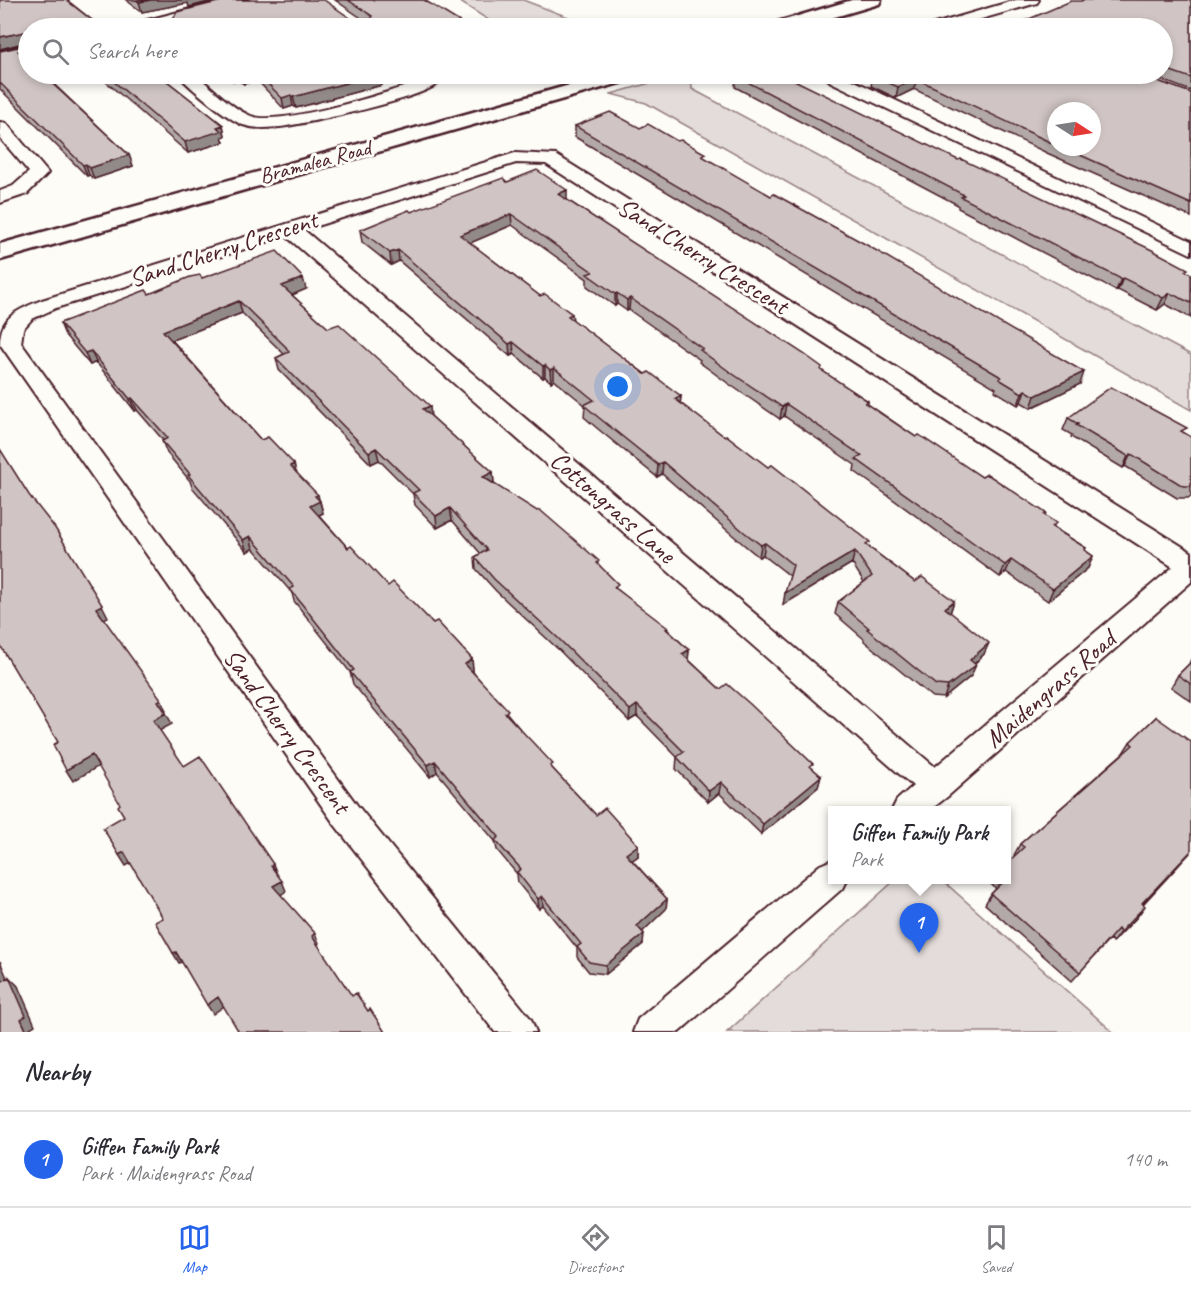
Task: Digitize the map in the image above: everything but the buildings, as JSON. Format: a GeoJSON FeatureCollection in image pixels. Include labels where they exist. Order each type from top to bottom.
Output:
{"type":"FeatureCollection","features":[{"type":"Feature","properties":{"kind":"main road"},"geometry":{"type":"LineString","coordinates":[[812,18],[872,0]]}},
{"type":"Feature","properties":{"kind":"main road","name":"Bramalea Road"},"geometry":{"type":"LineString","coordinates":[[0,252],[595,84]]}},
{"type":"Feature","properties":{"kind":"street"},"geometry":{"type":"LineString","coordinates":[[172,18],[242,0]]}},
{"type":"Feature","properties":{"kind":"street"},"geometry":{"type":"LineString","coordinates":[[971,18],[1032,0]]}},
{"type":"Feature","properties":{"kind":"street"},"geometry":{"type":"LineString","coordinates":[[982,15],[990,18]]}},
{"type":"Feature","properties":{"kind":"street"},"geometry":{"type":"LineString","coordinates":[[0,56],[18,52]]}},
{"type":"Feature","properties":{"kind":"street"},"geometry":{"type":"LineString","coordinates":[[199,84],[247,121],[265,124],[290,121],[415,89],[426,84]]}},
{"type":"Feature","properties":{"kind":"street"},"geometry":{"type":"LineString","coordinates":[[845,84],[1191,248]]}},
{"type":"Feature","properties":{"kind":"street"},"geometry":{"type":"LineString","coordinates":[[0,128],[39,173],[20,190],[0,197]]}},
{"type":"Feature","properties":{"kind":"street","name":"Sand Cherry Crescent"},"geometry":{"type":"LineString","coordinates":[[518,1032],[346,815],[10,343],[12,327],[24,315],[49,304],[515,158],[550,159],[1191,566]]}},
{"type":"Feature","properties":{"kind":"street","name":"Cottongrass Lane"},"geometry":{"type":"LineString","coordinates":[[289,228],[936,787]]}},
{"type":"Feature","properties":{"kind":"street","name":"Maidengrass Road"},"geometry":{"type":"LineString","coordinates":[[913,806],[1191,566]]}},
{"type":"Feature","properties":{"kind":"street"},"geometry":{"type":"LineString","coordinates":[[651,1032],[828,879]]}},
{"type":"Feature","properties":{"kind":"shaded area"},"geometry":{"type":"Polygon","coordinates":[[[457,0],[523,0],[571,18],[485,18],[457,0]]]}},
{"type":"Feature","properties":{"kind":"shaded area"},"geometry":{"type":"Polygon","coordinates":[[[646,84],[692,84],[692,89],[1191,355],[1191,410],[646,103],[611,94],[646,84]]]}},
{"type":"Feature","properties":{"kind":"shaded area"},"geometry":{"type":"Polygon","coordinates":[[[891,884],[946,884],[1113,1032],[727,1032],[891,884]]]}},
{"type":"Feature","properties":{"kind":"place","name":"Giffen Family Park"},"geometry":{"type":"Point","coordinates":[919,953]}}]}
